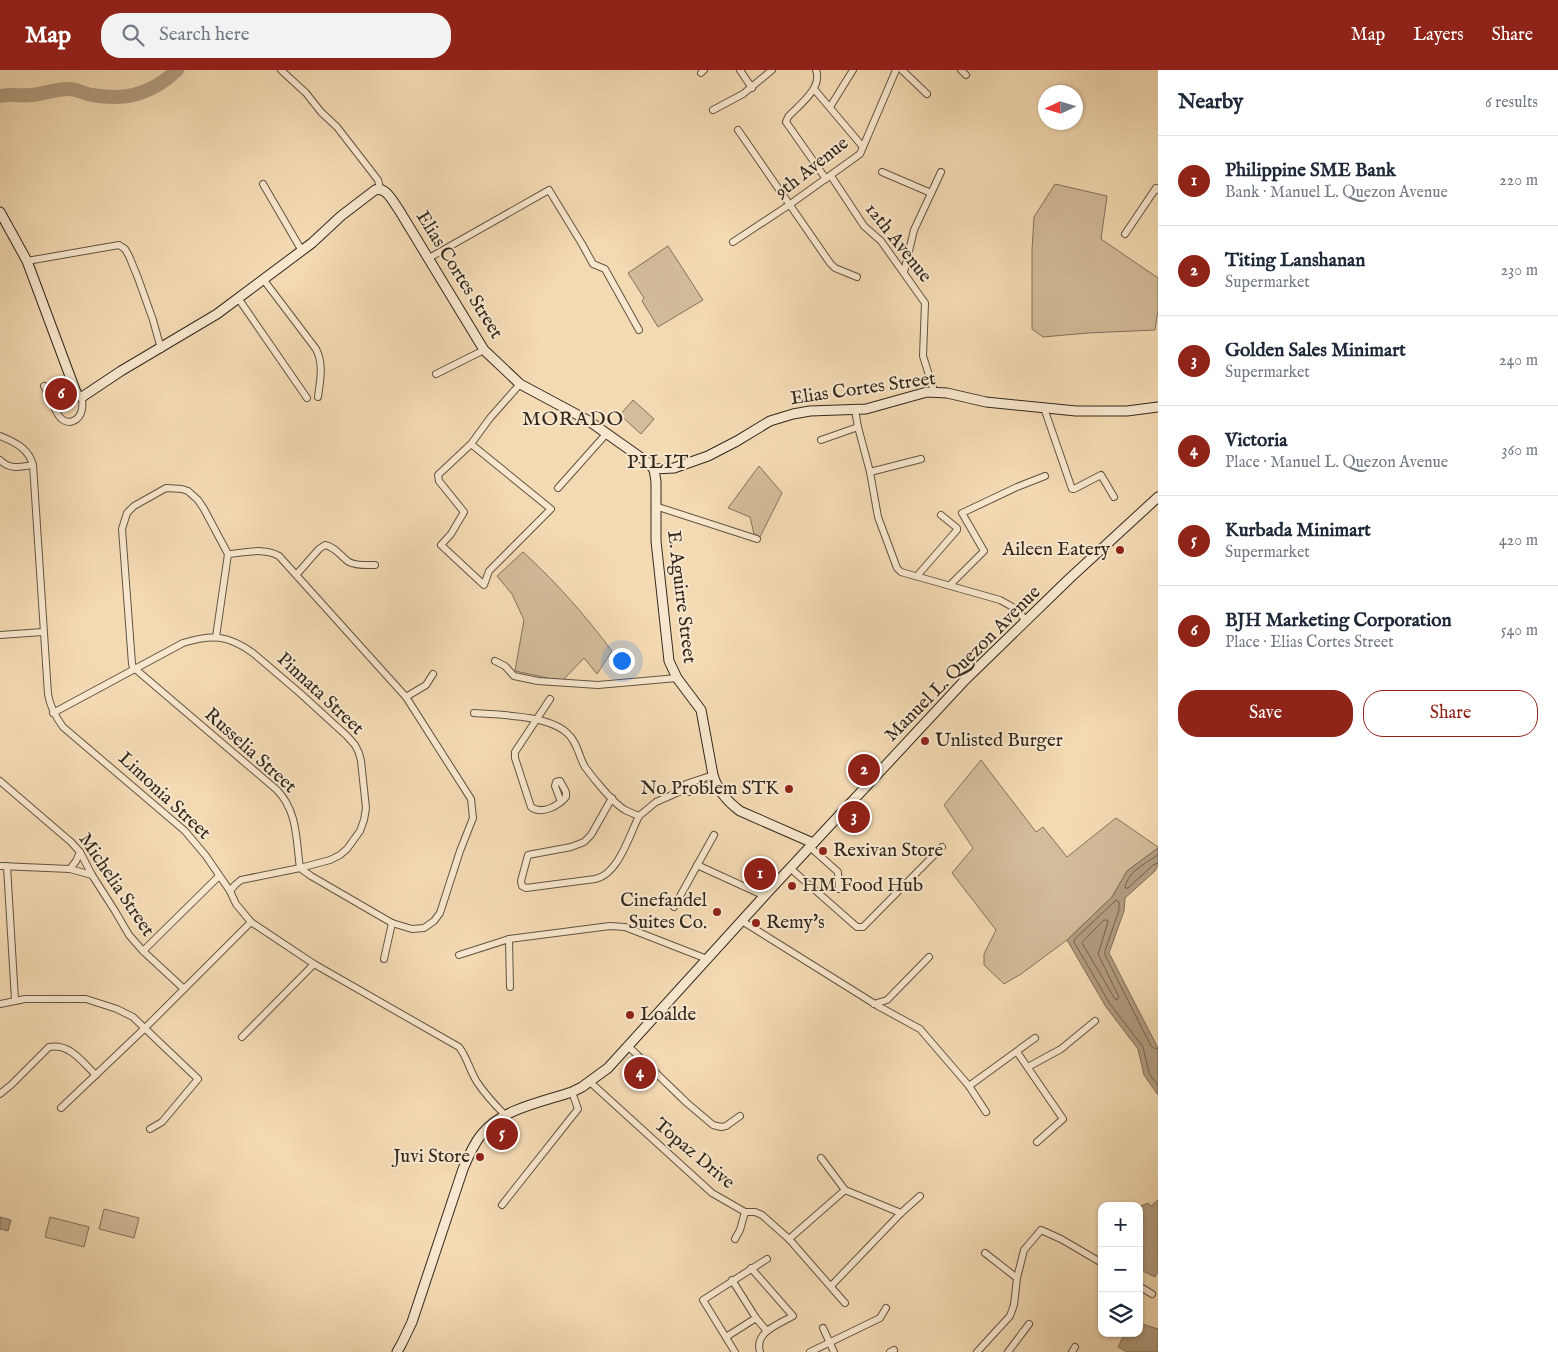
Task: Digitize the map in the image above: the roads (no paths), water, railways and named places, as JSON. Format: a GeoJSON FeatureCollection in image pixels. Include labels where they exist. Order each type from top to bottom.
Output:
{"type":"FeatureCollection","features":[{"type":"Feature","properties":{"kind":"street"},"geometry":{"type":"LineString","coordinates":[[82,397],[121,371],[218,314],[302,251],[341,216],[380,188],[378,180],[341,132],[306,93],[281,70]]}},
{"type":"Feature","properties":{"kind":"street"},"geometry":{"type":"LineString","coordinates":[[740,70],[752,88]]}},
{"type":"Feature","properties":{"kind":"street"},"geometry":{"type":"LineString","coordinates":[[713,110],[752,88],[772,70]]}},
{"type":"Feature","properties":{"kind":"street"},"geometry":{"type":"LineString","coordinates":[[816,70],[817,79],[814,88],[863,147]]}},
{"type":"Feature","properties":{"kind":"street"},"geometry":{"type":"LineString","coordinates":[[830,107],[853,70]]}},
{"type":"Feature","properties":{"kind":"street","name":"9th Avenue"},"geometry":{"type":"LineString","coordinates":[[734,242],[860,154],[896,70]]}},
{"type":"Feature","properties":{"kind":"street"},"geometry":{"type":"LineString","coordinates":[[902,70],[927,94]]}},
{"type":"Feature","properties":{"kind":"street","name":"12th Avenue"},"geometry":{"type":"LineString","coordinates":[[814,88],[788,117],[786,122],[864,226],[881,241],[925,304],[923,356],[934,392]]}},
{"type":"Feature","properties":{"kind":"street"},"geometry":{"type":"LineString","coordinates":[[738,130],[830,263],[835,268],[857,277]]}},
{"type":"Feature","properties":{"kind":"street"},"geometry":{"type":"LineString","coordinates":[[882,172],[931,193]]}},
{"type":"Feature","properties":{"kind":"street"},"geometry":{"type":"LineString","coordinates":[[904,272],[914,230],[941,172]]}},
{"type":"Feature","properties":{"kind":"street"},"geometry":{"type":"LineString","coordinates":[[263,184],[302,251]]}},
{"type":"Feature","properties":{"kind":"street","name":"Elias Cortes Street"},"geometry":{"type":"LineString","coordinates":[[380,188],[384,190],[399,210],[484,350],[520,384],[589,421],[654,468],[674,468],[708,456],[770,421],[793,414],[810,411],[855,410],[880,406],[927,392],[986,402],[1076,411],[1127,412],[1158,407]]}},
{"type":"Feature","properties":{"kind":"street"},"geometry":{"type":"LineString","coordinates":[[1125,234],[1156,188],[1158,190]]}},
{"type":"Feature","properties":{"kind":"street"},"geometry":{"type":"LineString","coordinates":[[429,258],[549,190],[593,264],[605,269],[639,330]]}},
{"type":"Feature","properties":{"kind":"street"},"geometry":{"type":"LineString","coordinates":[[1,217],[27,261],[77,395],[82,397]]}},
{"type":"Feature","properties":{"kind":"street"},"geometry":{"type":"LineString","coordinates":[[27,261],[119,245],[125,249],[138,278],[161,349]]}},
{"type":"Feature","properties":{"kind":"street"},"geometry":{"type":"LineString","coordinates":[[263,279],[320,356],[322,363],[318,397]]}},
{"type":"Feature","properties":{"kind":"street"},"geometry":{"type":"LineString","coordinates":[[238,298],[307,398]]}},
{"type":"Feature","properties":{"kind":"street"},"geometry":{"type":"LineString","coordinates":[[436,374],[484,350]]}},
{"type":"Feature","properties":{"kind":"street"},"geometry":{"type":"LineString","coordinates":[[471,444],[551,509],[489,571],[484,585],[441,545],[451,534],[464,512],[438,481],[438,475],[471,444],[490,418],[520,384]]}},
{"type":"Feature","properties":{"kind":"street"},"geometry":{"type":"LineString","coordinates":[[44,386],[60,417],[65,421],[71,422],[76,420],[83,408],[82,397]]}},
{"type":"Feature","properties":{"kind":"street"},"geometry":{"type":"LineString","coordinates":[[1044,408],[1072,489],[1100,475],[1114,497]]}},
{"type":"Feature","properties":{"kind":"street"},"geometry":{"type":"LineString","coordinates":[[855,410],[870,472],[878,516],[901,572],[1000,600],[1018,610],[1026,622]]}},
{"type":"Feature","properties":{"kind":"street"},"geometry":{"type":"LineString","coordinates":[[821,440],[858,427]]}},
{"type":"Feature","properties":{"kind":"street"},"geometry":{"type":"LineString","coordinates":[[558,488],[607,433]]}},
{"type":"Feature","properties":{"kind":"street"},"geometry":{"type":"LineString","coordinates":[[0,436],[22,447],[31,456],[34,465],[13,468],[5,465],[0,460]]}},
{"type":"Feature","properties":{"kind":"street"},"geometry":{"type":"LineString","coordinates":[[870,472],[921,459]]}},
{"type":"Feature","properties":{"kind":"street","name":"Limonia Street"},"geometry":{"type":"LineString","coordinates":[[34,465],[43,632],[48,694],[53,714],[63,727],[185,831],[220,876],[236,904],[251,922],[314,964],[459,1047],[478,1084],[505,1115]]}},
{"type":"Feature","properties":{"kind":"street","name":"E. Aguirre Street"},"geometry":{"type":"LineString","coordinates":[[654,468],[656,482],[656,541],[669,662],[677,678],[701,710],[714,779],[732,805],[740,812],[812,845]]}},
{"type":"Feature","properties":{"kind":"street"},"geometry":{"type":"LineString","coordinates":[[950,585],[984,551],[962,513],[1045,476]]}},
{"type":"Feature","properties":{"kind":"street"},"geometry":{"type":"LineString","coordinates":[[136,670],[132,664],[122,529],[127,513],[134,506],[166,488],[188,491],[198,500],[228,554],[216,637]]}},
{"type":"Feature","properties":{"kind":"street","name":"Manuel L. Quezon Avenue"},"geometry":{"type":"LineString","coordinates":[[397,1352],[412,1322],[469,1154],[482,1134],[494,1122],[505,1115],[572,1092],[590,1082],[608,1068],[965,680],[1158,497]]}},
{"type":"Feature","properties":{"kind":"street"},"geometry":{"type":"LineString","coordinates":[[655,506],[758,539]]}},
{"type":"Feature","properties":{"kind":"street"},"geometry":{"type":"LineString","coordinates":[[917,576],[957,530],[941,515]]}},
{"type":"Feature","properties":{"kind":"street"},"geometry":{"type":"LineString","coordinates":[[297,574],[325,545],[333,548],[353,564],[375,566]]}},
{"type":"Feature","properties":{"kind":"street"},"geometry":{"type":"LineString","coordinates":[[228,554],[272,552],[279,556],[297,574],[406,697],[471,799],[474,818],[460,852],[442,908],[434,921],[424,928],[412,929],[392,923],[300,868]]}},
{"type":"Feature","properties":{"kind":"street"},"geometry":{"type":"LineString","coordinates":[[0,635],[43,632]]}},
{"type":"Feature","properties":{"kind":"street","name":"Pinnata Street"},"geometry":{"type":"LineString","coordinates":[[53,714],[183,643],[195,639],[216,637],[240,645],[253,653],[347,736],[359,753],[366,808],[360,831],[347,849],[330,860],[241,880],[230,892]]}},
{"type":"Feature","properties":{"kind":"street"},"geometry":{"type":"LineString","coordinates":[[495,661],[505,666],[514,676],[538,681],[598,685],[677,678]]}},
{"type":"Feature","properties":{"kind":"street","name":"Russelia Street"},"geometry":{"type":"LineString","coordinates":[[136,670],[285,798],[293,816],[300,868]]}},
{"type":"Feature","properties":{"kind":"street"},"geometry":{"type":"LineString","coordinates":[[406,697],[426,685],[433,674]]}},
{"type":"Feature","properties":{"kind":"street"},"geometry":{"type":"LineString","coordinates":[[550,699],[515,752],[515,758],[531,807],[540,811],[561,802]]}},
{"type":"Feature","properties":{"kind":"street"},"geometry":{"type":"LineString","coordinates":[[474,713],[538,719],[568,733],[585,766],[612,798],[624,809],[639,816]]}},
{"type":"Feature","properties":{"kind":"street"},"geometry":{"type":"LineString","coordinates":[[612,798],[591,835],[584,842],[571,847],[529,854],[522,886],[526,888],[595,880],[605,876],[616,865],[639,816],[656,802],[681,792],[690,792],[714,779]]}},
{"type":"Feature","properties":{"kind":"street","name":"Michelia Street"},"geometry":{"type":"LineString","coordinates":[[0,781],[71,842],[80,852],[125,929],[143,951],[184,988]]}},
{"type":"Feature","properties":{"kind":"street"},"geometry":{"type":"LineString","coordinates":[[674,907],[714,835]]}},
{"type":"Feature","properties":{"kind":"street"},"geometry":{"type":"LineString","coordinates":[[812,845],[838,872],[839,889]]}},
{"type":"Feature","properties":{"kind":"street"},"geometry":{"type":"LineString","coordinates":[[790,868],[857,926],[863,927],[942,846]]}},
{"type":"Feature","properties":{"kind":"street"},"geometry":{"type":"LineString","coordinates":[[70,868],[80,852]]}},
{"type":"Feature","properties":{"kind":"street"},"geometry":{"type":"LineString","coordinates":[[697,865],[765,896]]}},
{"type":"Feature","properties":{"kind":"street"},"geometry":{"type":"LineString","coordinates":[[15,1000],[4,866],[70,868],[92,875]]}},
{"type":"Feature","properties":{"kind":"street"},"geometry":{"type":"LineString","coordinates":[[143,951],[220,876]]}},
{"type":"Feature","properties":{"kind":"street"},"geometry":{"type":"LineString","coordinates":[[742,921],[874,1004],[920,1029],[968,1086],[986,1112]]}},
{"type":"Feature","properties":{"kind":"street"},"geometry":{"type":"LineString","coordinates":[[62,1108],[251,922]]}},
{"type":"Feature","properties":{"kind":"street"},"geometry":{"type":"LineString","coordinates":[[384,959],[392,923]]}},
{"type":"Feature","properties":{"kind":"street"},"geometry":{"type":"LineString","coordinates":[[459,955],[509,939],[610,926],[625,927],[707,959]]}},
{"type":"Feature","properties":{"kind":"street"},"geometry":{"type":"LineString","coordinates":[[509,939],[510,988]]}},
{"type":"Feature","properties":{"kind":"street"},"geometry":{"type":"LineString","coordinates":[[874,1004],[887,1000],[929,957]]}},
{"type":"Feature","properties":{"kind":"street"},"geometry":{"type":"LineString","coordinates":[[242,1037],[314,964]]}},
{"type":"Feature","properties":{"kind":"street"},"geometry":{"type":"LineString","coordinates":[[0,1004],[15,1000],[86,999],[133,1017],[198,1079],[162,1122],[150,1129]]}},
{"type":"Feature","properties":{"kind":"street"},"geometry":{"type":"LineString","coordinates":[[1028,1067],[1061,1049],[1095,1021]]}},
{"type":"Feature","properties":{"kind":"street"},"geometry":{"type":"LineString","coordinates":[[968,1086],[1035,1038]]}},
{"type":"Feature","properties":{"kind":"street"},"geometry":{"type":"LineString","coordinates":[[628,1046],[687,1103],[713,1125],[726,1126],[740,1116]]}},
{"type":"Feature","properties":{"kind":"street"},"geometry":{"type":"LineString","coordinates":[[0,1094],[49,1047],[68,1048],[96,1075]]}},
{"type":"Feature","properties":{"kind":"street"},"geometry":{"type":"LineString","coordinates":[[1017,1052],[1063,1119],[1037,1142]]}},
{"type":"Feature","properties":{"kind":"street","name":"Topaz Drive"},"geometry":{"type":"LineString","coordinates":[[590,1082],[712,1194],[745,1212],[755,1212],[762,1215],[789,1239],[845,1303]]}},
{"type":"Feature","properties":{"kind":"street"},"geometry":{"type":"LineString","coordinates":[[502,1205],[578,1109],[572,1092]]}},
{"type":"Feature","properties":{"kind":"street"},"geometry":{"type":"LineString","coordinates":[[821,1158],[845,1190],[901,1213]]}},
{"type":"Feature","properties":{"kind":"street"},"geometry":{"type":"LineString","coordinates":[[789,1239],[845,1190]]}},
{"type":"Feature","properties":{"kind":"street"},"geometry":{"type":"LineString","coordinates":[[831,1286],[901,1213],[920,1196]]}},
{"type":"Feature","properties":{"kind":"street"},"geometry":{"type":"LineString","coordinates":[[735,1239],[740,1230],[745,1212]]}},
{"type":"Feature","properties":{"kind":"street"},"geometry":{"type":"LineString","coordinates":[[977,1352],[1010,1316],[1014,1305],[1017,1278],[1024,1250],[1041,1230],[1061,1239],[1098,1261]]}},
{"type":"Feature","properties":{"kind":"street"},"geometry":{"type":"LineString","coordinates":[[985,1254],[1017,1278]]}},
{"type":"Feature","properties":{"kind":"street"},"geometry":{"type":"LineString","coordinates":[[735,1352],[703,1300],[767,1259]]}},
{"type":"Feature","properties":{"kind":"street"},"geometry":{"type":"LineString","coordinates":[[751,1268],[793,1316],[766,1330],[760,1339],[760,1352]]}},
{"type":"Feature","properties":{"kind":"street"},"geometry":{"type":"LineString","coordinates":[[732,1280],[756,1318],[766,1330]]}},
{"type":"Feature","properties":{"kind":"street"},"geometry":{"type":"LineString","coordinates":[[1143,1288],[1152,1294]]}},
{"type":"Feature","properties":{"kind":"street"},"geometry":{"type":"LineString","coordinates":[[810,1352],[880,1318],[886,1308]]}},
{"type":"Feature","properties":{"kind":"street"},"geometry":{"type":"LineString","coordinates":[[726,1337],[756,1318]]}},
{"type":"Feature","properties":{"kind":"street"},"geometry":{"type":"LineString","coordinates":[[1008,1352],[1029,1324]]}},
{"type":"Feature","properties":{"kind":"street"},"geometry":{"type":"LineString","coordinates":[[823,1328],[834,1352]]}},
{"type":"Feature","properties":{"kind":"water"},"geometry":{"type":"Polygon","coordinates":[[[1158,848],[1158,865],[1155,871],[1125,898],[1124,911],[1109,953],[1158,1048],[1158,1095],[1144,1075],[1138,1049],[1106,1007],[1067,940],[1112,897],[1127,871],[1158,848]]]}},
{"type":"Feature","properties":{"kind":"water"},"geometry":{"type":"Polygon","coordinates":[[[1158,1200],[1158,1272],[1155,1277],[1143,1271],[1143,1205],[1148,1203],[1151,1206],[1158,1200]]]}},
{"type":"Feature","properties":{"kind":"water"},"geometry":{"type":"Polygon","coordinates":[[[0,1217],[11,1220],[8,1231],[0,1229],[0,1217]]]}},
{"type":"Feature","properties":{"kind":"water"},"geometry":{"type":"Polygon","coordinates":[[[1143,1324],[1158,1329],[1158,1352],[1127,1352],[1118,1347],[1123,1337],[1143,1337],[1143,1324]]]}},
{"type":"Feature","properties":{"kind":"waterway"},"geometry":{"type":"LineString","coordinates":[[0,96],[31,95],[69,89],[104,97],[127,96],[138,94],[158,85],[177,70]]}},
{"type":"Feature","properties":{"kind":"place","name":"BJH Marketing Corporation"},"geometry":{"type":"Point","coordinates":[61,394]}},
{"type":"Feature","properties":{"kind":"place","name":"Aileen Eatery"},"geometry":{"type":"Point","coordinates":[1120,550]}},
{"type":"Feature","properties":{"kind":"place","name":"Unlisted Burger"},"geometry":{"type":"Point","coordinates":[925,741]}},
{"type":"Feature","properties":{"kind":"place","name":"Titing Lanshanan"},"geometry":{"type":"Point","coordinates":[864,770]}},
{"type":"Feature","properties":{"kind":"place","name":"No Problem STK"},"geometry":{"type":"Point","coordinates":[789,789]}},
{"type":"Feature","properties":{"kind":"place","name":"Golden Sales Minimart"},"geometry":{"type":"Point","coordinates":[854,817]}},
{"type":"Feature","properties":{"kind":"place","name":"Rexivan Store"},"geometry":{"type":"Point","coordinates":[823,851]}},
{"type":"Feature","properties":{"kind":"place","name":"Philippine SME Bank"},"geometry":{"type":"Point","coordinates":[760,874]}},
{"type":"Feature","properties":{"kind":"place","name":"HM Food Hub"},"geometry":{"type":"Point","coordinates":[792,886]}},
{"type":"Feature","properties":{"kind":"place","name":"Cinefandel Suites Co."},"geometry":{"type":"Point","coordinates":[717,912]}},
{"type":"Feature","properties":{"kind":"place","name":"Remy's"},"geometry":{"type":"Point","coordinates":[756,923]}},
{"type":"Feature","properties":{"kind":"place","name":"Loalde"},"geometry":{"type":"Point","coordinates":[630,1015]}},
{"type":"Feature","properties":{"kind":"place","name":"Victoria"},"geometry":{"type":"Point","coordinates":[640,1073]}},
{"type":"Feature","properties":{"kind":"place","name":"Kurbada Minimart"},"geometry":{"type":"Point","coordinates":[502,1134]}},
{"type":"Feature","properties":{"kind":"place","name":"Juvi Store"},"geometry":{"type":"Point","coordinates":[480,1157]}},
{"type":"Feature","properties":{"kind":"district","name":"MORADO"},"geometry":{"type":"Point","coordinates":[573,419]}},
{"type":"Feature","properties":{"kind":"district","name":"PILIT"},"geometry":{"type":"Point","coordinates":[658,462]}}]}
